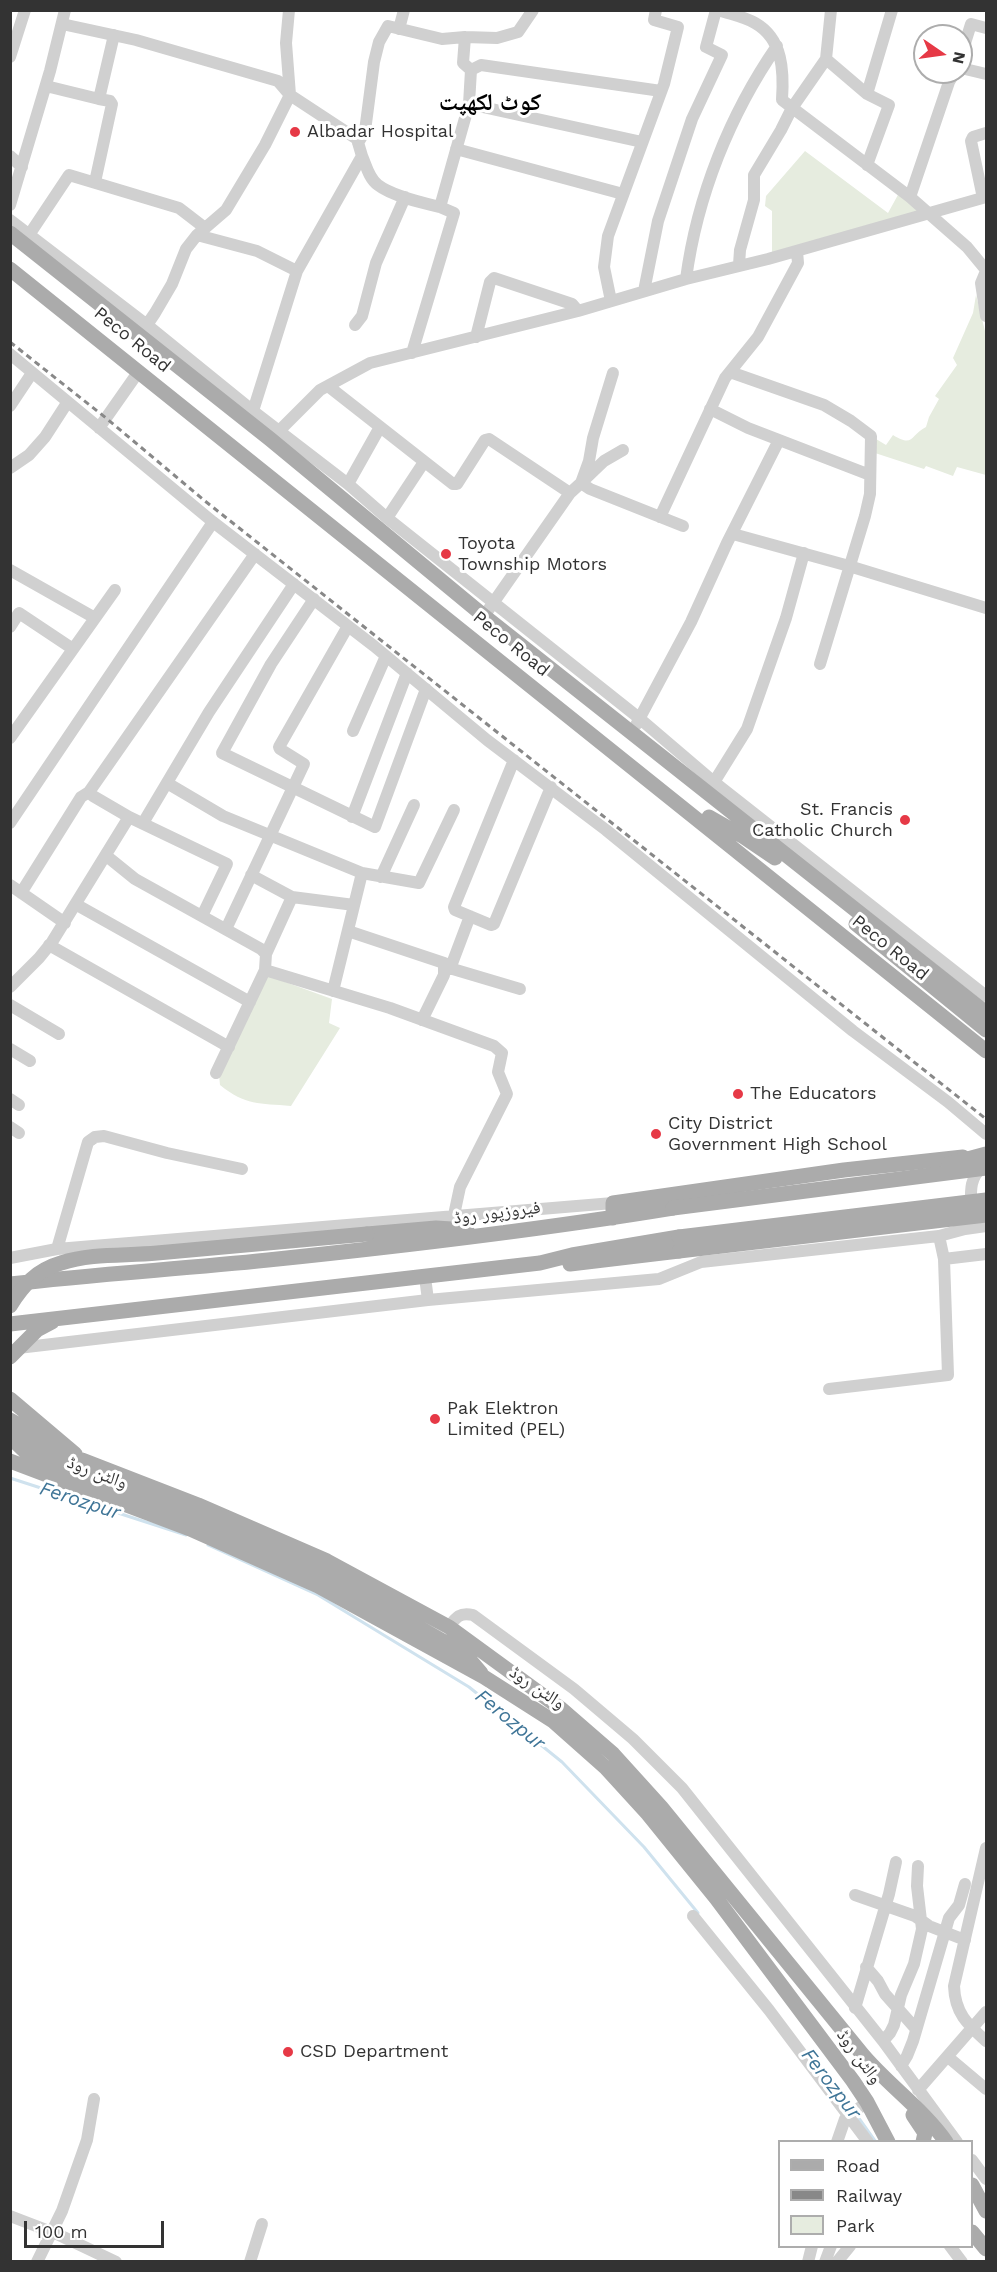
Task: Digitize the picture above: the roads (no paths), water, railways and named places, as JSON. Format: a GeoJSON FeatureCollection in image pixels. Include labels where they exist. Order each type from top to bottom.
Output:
{"type":"FeatureCollection","features":[{"type":"Feature","properties":{"kind":"main road","name":"Peco Road"},"geometry":{"type":"LineString","coordinates":[[10,233],[143,330],[419,552],[441,581],[484,616],[632,732],[711,787],[856,902],[987,1013]]}},
{"type":"Feature","properties":{"kind":"main road","name":"Peco Road"},"geometry":{"type":"LineString","coordinates":[[10,269],[987,1051]]}},
{"type":"Feature","properties":{"kind":"main road"},"geometry":{"type":"LineString","coordinates":[[358,547],[381,522]]}},
{"type":"Feature","properties":{"kind":"main road"},"geometry":{"type":"LineString","coordinates":[[671,796],[744,837],[777,860],[987,1030]]}},
{"type":"Feature","properties":{"kind":"main road"},"geometry":{"type":"LineString","coordinates":[[858,1184],[987,1154]]}},
{"type":"Feature","properties":{"kind":"main road"},"geometry":{"type":"LineString","coordinates":[[613,1211],[844,1170],[987,1154]]}},
{"type":"Feature","properties":{"kind":"main road","name":"فیروزپور روڈ"},"geometry":{"type":"LineString","coordinates":[[10,1284],[268,1260],[502,1233],[613,1211],[673,1208],[987,1166]]}},
{"type":"Feature","properties":{"kind":"main road"},"geometry":{"type":"LineString","coordinates":[[679,1244],[987,1200]]}},
{"type":"Feature","properties":{"kind":"main road"},"geometry":{"type":"LineString","coordinates":[[10,1324],[540,1263],[572,1255],[987,1215]]}},
{"type":"Feature","properties":{"kind":"main road"},"geometry":{"type":"LineString","coordinates":[[10,1306],[21,1288],[30,1279],[61,1263],[84,1257],[135,1255],[436,1228],[502,1233]]}},
{"type":"Feature","properties":{"kind":"main road"},"geometry":{"type":"LineString","coordinates":[[14,1352],[37,1330],[57,1319]]}},
{"type":"Feature","properties":{"kind":"main road"},"geometry":{"type":"LineString","coordinates":[[10,1399],[82,1460]]}},
{"type":"Feature","properties":{"kind":"main road"},"geometry":{"type":"LineString","coordinates":[[10,1420],[24,1428],[60,1440]]}},
{"type":"Feature","properties":{"kind":"main road"},"geometry":{"type":"LineString","coordinates":[[10,1437],[29,1455],[244,1537],[312,1569],[464,1653],[484,1677]]}},
{"type":"Feature","properties":{"kind":"main road","name":"والٹن روڈ"},"geometry":{"type":"LineString","coordinates":[[10,1437],[82,1460],[198,1505],[327,1561],[449,1627],[560,1708],[613,1754],[661,1807],[881,2076],[927,2119],[944,2140]]}},
{"type":"Feature","properties":{"kind":"main road","name":"والٹن روڈ"},"geometry":{"type":"LineString","coordinates":[[10,1461],[190,1529],[318,1586],[484,1677],[553,1721],[606,1768],[648,1814],[716,1898],[867,2102],[887,2140]]}},
{"type":"Feature","properties":{"kind":"main road"},"geometry":{"type":"LineString","coordinates":[[881,2076],[922,2126],[925,2133],[923,2140]]}},
{"type":"Feature","properties":{"kind":"main road"},"geometry":{"type":"LineString","coordinates":[[867,2102],[896,2140]]}},
{"type":"Feature","properties":{"kind":"main road"},"geometry":{"type":"LineString","coordinates":[[973,2187],[987,2211]]}},
{"type":"Feature","properties":{"kind":"main road"},"geometry":{"type":"LineString","coordinates":[[973,2196],[987,2215]]}},
{"type":"Feature","properties":{"kind":"main road"},"geometry":{"type":"LineString","coordinates":[[973,2233],[987,2250]]}},
{"type":"Feature","properties":{"kind":"main road"},"geometry":{"type":"LineString","coordinates":[[973,2238],[987,2250]]}},
{"type":"Feature","properties":{"kind":"street"},"geometry":{"type":"LineString","coordinates":[[10,57],[25,10]]}},
{"type":"Feature","properties":{"kind":"street"},"geometry":{"type":"LineString","coordinates":[[10,205],[46,86],[65,10]]}},
{"type":"Feature","properties":{"kind":"street"},"geometry":{"type":"LineString","coordinates":[[143,330],[171,284],[186,249],[201,231],[226,210],[265,145],[291,95],[286,43],[289,10]]}},
{"type":"Feature","properties":{"kind":"street"},"geometry":{"type":"LineString","coordinates":[[399,29],[404,10]]}},
{"type":"Feature","properties":{"kind":"street"},"geometry":{"type":"LineString","coordinates":[[358,143],[364,131],[379,42],[388,26],[442,39],[497,38],[518,32],[533,10]]}},
{"type":"Feature","properties":{"kind":"street"},"geometry":{"type":"LineString","coordinates":[[610,301],[604,267],[608,236],[661,91],[678,27],[654,20],[656,10]]}},
{"type":"Feature","properties":{"kind":"street"},"geometry":{"type":"LineString","coordinates":[[644,291],[662,210],[692,119],[722,55],[706,47],[717,10],[754,22],[767,31],[777,46],[782,63],[782,100],[910,197],[967,247],[987,271],[981,283],[987,316]]}},
{"type":"Feature","properties":{"kind":"street"},"geometry":{"type":"LineString","coordinates":[[739,265],[740,250],[753,200],[754,175],[792,108],[826,59],[831,10]]}},
{"type":"Feature","properties":{"kind":"street"},"geometry":{"type":"LineString","coordinates":[[867,94],[892,10]]}},
{"type":"Feature","properties":{"kind":"street"},"geometry":{"type":"LineString","coordinates":[[62,24],[114,35],[278,81],[291,95],[357,139],[362,156],[377,185],[405,197],[453,210],[412,352]]}},
{"type":"Feature","properties":{"kind":"street"},"geometry":{"type":"LineString","coordinates":[[99,99],[114,35]]}},
{"type":"Feature","properties":{"kind":"street"},"geometry":{"type":"LineString","coordinates":[[465,37],[463,63],[471,70]]}},
{"type":"Feature","properties":{"kind":"street"},"geometry":{"type":"LineString","coordinates":[[686,279],[691,245],[712,170],[759,72],[777,46]]}},
{"type":"Feature","properties":{"kind":"street"},"geometry":{"type":"LineString","coordinates":[[826,59],[867,94],[889,105],[867,165]]}},
{"type":"Feature","properties":{"kind":"street"},"geometry":{"type":"LineString","coordinates":[[471,70],[481,65],[661,91]]}},
{"type":"Feature","properties":{"kind":"street"},"geometry":{"type":"LineString","coordinates":[[440,207],[469,104],[471,70]]}},
{"type":"Feature","properties":{"kind":"street"},"geometry":{"type":"LineString","coordinates":[[910,197],[948,84]]}},
{"type":"Feature","properties":{"kind":"street"},"geometry":{"type":"LineString","coordinates":[[46,86],[110,101],[112,104],[95,182]]}},
{"type":"Feature","properties":{"kind":"street"},"geometry":{"type":"LineString","coordinates":[[469,104],[642,142]]}},
{"type":"Feature","properties":{"kind":"street"},"geometry":{"type":"LineString","coordinates":[[274,435],[320,390],[370,363],[578,311],[686,279],[797,251],[985,198],[971,141],[973,137],[987,133]]}},
{"type":"Feature","properties":{"kind":"street"},"geometry":{"type":"LineString","coordinates":[[456,149],[623,194]]}},
{"type":"Feature","properties":{"kind":"street"},"geometry":{"type":"LineString","coordinates":[[10,156],[22,167]]}},
{"type":"Feature","properties":{"kind":"street"},"geometry":{"type":"LineString","coordinates":[[253,411],[297,271],[362,156]]}},
{"type":"Feature","properties":{"kind":"street"},"geometry":{"type":"LineString","coordinates":[[28,235],[69,175],[179,208],[201,231],[257,251],[297,271]]}},
{"type":"Feature","properties":{"kind":"street"},"geometry":{"type":"LineString","coordinates":[[355,325],[362,316],[376,262],[405,197]]}},
{"type":"Feature","properties":{"kind":"street"},"geometry":{"type":"LineString","coordinates":[[10,220],[143,330],[253,411],[274,435],[348,484],[381,522],[424,462]]}},
{"type":"Feature","properties":{"kind":"street"},"geometry":{"type":"LineString","coordinates":[[660,517],[710,409],[730,372],[758,337],[798,262],[797,251]]}},
{"type":"Feature","properties":{"kind":"street"},"geometry":{"type":"LineString","coordinates":[[476,337],[490,282],[494,278],[572,304],[578,311]]}},
{"type":"Feature","properties":{"kind":"street"},"geometry":{"type":"LineString","coordinates":[[10,354],[213,522],[314,599],[514,760],[615,836],[853,1031],[987,1134]]}},
{"type":"Feature","properties":{"kind":"street"},"geometry":{"type":"LineString","coordinates":[[99,428],[140,371]]}},
{"type":"Feature","properties":{"kind":"street"},"geometry":{"type":"LineString","coordinates":[[730,372],[815,401],[851,421],[871,436],[870,494],[820,664]]}},
{"type":"Feature","properties":{"kind":"street"},"geometry":{"type":"LineString","coordinates":[[10,406],[32,373]]}},
{"type":"Feature","properties":{"kind":"street"},"geometry":{"type":"LineString","coordinates":[[581,483],[613,373]]}},
{"type":"Feature","properties":{"kind":"street"},"geometry":{"type":"LineString","coordinates":[[328,386],[455,485],[485,440],[489,439],[570,493]]}},
{"type":"Feature","properties":{"kind":"street"},"geometry":{"type":"LineString","coordinates":[[12,465],[29,455],[45,437],[67,403]]}},
{"type":"Feature","properties":{"kind":"street"},"geometry":{"type":"LineString","coordinates":[[710,409],[748,428],[870,475]]}},
{"type":"Feature","properties":{"kind":"street"},"geometry":{"type":"LineString","coordinates":[[348,484],[380,427]]}},
{"type":"Feature","properties":{"kind":"street"},"geometry":{"type":"LineString","coordinates":[[632,732],[690,622],[779,440]]}},
{"type":"Feature","properties":{"kind":"street"},"geometry":{"type":"LineString","coordinates":[[484,616],[570,493],[604,461],[623,450]]}},
{"type":"Feature","properties":{"kind":"street"},"geometry":{"type":"LineString","coordinates":[[581,483],[590,489],[683,526]]}},
{"type":"Feature","properties":{"kind":"street"},"geometry":{"type":"LineString","coordinates":[[10,823],[213,522]]}},
{"type":"Feature","properties":{"kind":"street"},"geometry":{"type":"LineString","coordinates":[[733,534],[987,608]]}},
{"type":"Feature","properties":{"kind":"street"},"geometry":{"type":"LineString","coordinates":[[419,552],[451,568],[494,601],[639,718],[711,787],[747,729],[786,618],[804,553]]}},
{"type":"Feature","properties":{"kind":"street"},"geometry":{"type":"LineString","coordinates":[[65,923],[16,889],[81,797],[89,792],[255,554]]}},
{"type":"Feature","properties":{"kind":"street"},"geometry":{"type":"LineString","coordinates":[[441,581],[451,568]]}},
{"type":"Feature","properties":{"kind":"street"},"geometry":{"type":"LineString","coordinates":[[10,570],[95,618]]}},
{"type":"Feature","properties":{"kind":"street"},"geometry":{"type":"LineString","coordinates":[[143,824],[209,712],[294,584]]}},
{"type":"Feature","properties":{"kind":"street"},"geometry":{"type":"LineString","coordinates":[[10,738],[115,590]]}},
{"type":"Feature","properties":{"kind":"street"},"geometry":{"type":"LineString","coordinates":[[314,599],[271,664],[222,751],[224,754],[375,827],[426,689]]}},
{"type":"Feature","properties":{"kind":"street"},"geometry":{"type":"LineString","coordinates":[[10,627],[19,613],[73,650]]}},
{"type":"Feature","properties":{"kind":"street"},"geometry":{"type":"LineString","coordinates":[[226,929],[304,763],[279,747],[348,626]]}},
{"type":"Feature","properties":{"kind":"street"},"geometry":{"type":"LineString","coordinates":[[353,731],[386,656]]}},
{"type":"Feature","properties":{"kind":"street"},"geometry":{"type":"LineString","coordinates":[[352,817],[407,673]]}},
{"type":"Feature","properties":{"kind":"street"},"geometry":{"type":"LineString","coordinates":[[514,760],[454,907],[455,910],[494,924],[550,788]]}},
{"type":"Feature","properties":{"kind":"street"},"geometry":{"type":"LineString","coordinates":[[167,783],[223,816],[362,873],[421,882],[454,810]]}},
{"type":"Feature","properties":{"kind":"street"},"geometry":{"type":"LineString","coordinates":[[93,796],[129,817],[227,864],[202,916]]}},
{"type":"Feature","properties":{"kind":"street"},"geometry":{"type":"LineString","coordinates":[[381,877],[414,805]]}},
{"type":"Feature","properties":{"kind":"street"},"geometry":{"type":"LineString","coordinates":[[10,987],[49,945],[65,923],[129,817]]}},
{"type":"Feature","properties":{"kind":"street"},"geometry":{"type":"LineString","coordinates":[[105,858],[109,858],[135,879],[261,949],[266,954]]}},
{"type":"Feature","properties":{"kind":"street"},"geometry":{"type":"LineString","coordinates":[[333,991],[362,873]]}},
{"type":"Feature","properties":{"kind":"street"},"geometry":{"type":"LineString","coordinates":[[251,875],[292,897],[354,905]]}},
{"type":"Feature","properties":{"kind":"street"},"geometry":{"type":"LineString","coordinates":[[216,1073],[265,970],[266,954],[292,897]]}},
{"type":"Feature","properties":{"kind":"street"},"geometry":{"type":"LineString","coordinates":[[856,902],[987,996]]}},
{"type":"Feature","properties":{"kind":"street"},"geometry":{"type":"LineString","coordinates":[[77,905],[250,1002]]}},
{"type":"Feature","properties":{"kind":"street"},"geometry":{"type":"LineString","coordinates":[[423,1020],[470,916]]}},
{"type":"Feature","properties":{"kind":"street"},"geometry":{"type":"LineString","coordinates":[[348,931],[444,963],[448,968],[520,989]]}},
{"type":"Feature","properties":{"kind":"street"},"geometry":{"type":"LineString","coordinates":[[49,945],[229,1047]]}},
{"type":"Feature","properties":{"kind":"street"},"geometry":{"type":"LineString","coordinates":[[265,970],[423,1020],[494,1046],[502,1053],[498,1072],[507,1094],[460,1187],[454,1215]]}},
{"type":"Feature","properties":{"kind":"street"},"geometry":{"type":"LineString","coordinates":[[10,1005],[58,1034]]}},
{"type":"Feature","properties":{"kind":"street"},"geometry":{"type":"LineString","coordinates":[[10,1049],[30,1060]]}},
{"type":"Feature","properties":{"kind":"street"},"geometry":{"type":"LineString","coordinates":[[57,1249],[88,1142],[95,1137],[104,1136],[167,1154],[242,1169]]}},
{"type":"Feature","properties":{"kind":"street"},"geometry":{"type":"LineString","coordinates":[[965,1229],[971,1220],[971,1185],[977,1172],[987,1166]]}},
{"type":"Feature","properties":{"kind":"street"},"geometry":{"type":"LineString","coordinates":[[10,1258],[57,1249],[454,1215],[613,1211]]}},
{"type":"Feature","properties":{"kind":"street"},"geometry":{"type":"LineString","coordinates":[[14,1352],[428,1300],[659,1279],[701,1262],[939,1236],[987,1226]]}},
{"type":"Feature","properties":{"kind":"street"},"geometry":{"type":"LineString","coordinates":[[829,1389],[948,1375],[944,1259],[939,1236]]}},
{"type":"Feature","properties":{"kind":"street"},"geometry":{"type":"LineString","coordinates":[[944,1259],[987,1254]]}},
{"type":"Feature","properties":{"kind":"street"},"geometry":{"type":"LineString","coordinates":[[424,1277],[428,1300]]}},
{"type":"Feature","properties":{"kind":"street"},"geometry":{"type":"LineString","coordinates":[[449,1627],[456,1616],[473,1615],[574,1689],[633,1739],[682,1788],[883,2041],[956,2140]]}},
{"type":"Feature","properties":{"kind":"street"},"geometry":{"type":"LineString","coordinates":[[987,1848],[954,1986],[955,1999],[965,2022],[987,2041]]}},
{"type":"Feature","properties":{"kind":"street"},"geometry":{"type":"LineString","coordinates":[[855,2007],[886,1905],[896,1862]]}},
{"type":"Feature","properties":{"kind":"street"},"geometry":{"type":"LineString","coordinates":[[883,2041],[890,2033],[915,1958],[922,1929],[917,1886],[918,1866]]}},
{"type":"Feature","properties":{"kind":"street"},"geometry":{"type":"LineString","coordinates":[[901,2066],[908,2056],[949,1918],[959,1905],[965,1884]]}},
{"type":"Feature","properties":{"kind":"street"},"geometry":{"type":"LineString","coordinates":[[855,1894],[915,1916],[921,1922],[965,1940]]}},
{"type":"Feature","properties":{"kind":"street"},"geometry":{"type":"LineString","coordinates":[[693,1916],[769,2010],[867,2140]]}},
{"type":"Feature","properties":{"kind":"street"},"geometry":{"type":"LineString","coordinates":[[866,1967],[885,1994],[899,2007],[916,2029]]}},
{"type":"Feature","properties":{"kind":"street"},"geometry":{"type":"LineString","coordinates":[[918,2090],[974,2029],[986,2011]]}},
{"type":"Feature","properties":{"kind":"street"},"geometry":{"type":"LineString","coordinates":[[948,2057],[987,2089]]}},
{"type":"Feature","properties":{"kind":"street"},"geometry":{"type":"LineString","coordinates":[[37,2262],[53,2232],[87,2140],[94,2099]]}},
{"type":"Feature","properties":{"kind":"street"},"geometry":{"type":"LineString","coordinates":[[838,2140],[842,2126],[849,2116],[867,2102]]}},
{"type":"Feature","properties":{"kind":"street"},"geometry":{"type":"LineString","coordinates":[[973,2161],[987,2179]]}},
{"type":"Feature","properties":{"kind":"street"},"geometry":{"type":"LineString","coordinates":[[10,2216],[53,2232],[116,2262]]}},
{"type":"Feature","properties":{"kind":"street"},"geometry":{"type":"LineString","coordinates":[[250,2262],[262,2224]]}},
{"type":"Feature","properties":{"kind":"street"},"geometry":{"type":"LineString","coordinates":[[825,2262],[831,2248]]}},
{"type":"Feature","properties":{"kind":"street"},"geometry":{"type":"LineString","coordinates":[[837,2262],[849,2248]]}},
{"type":"Feature","properties":{"kind":"street"},"geometry":{"type":"LineString","coordinates":[[951,2248],[962,2262]]}},
{"type":"Feature","properties":{"kind":"waterway","name":"Ferozpur"},"geometry":{"type":"LineString","coordinates":[[10,1478],[186,1535]]}},
{"type":"Feature","properties":{"kind":"waterway","name":"Ferozpur"},"geometry":{"type":"LineString","coordinates":[[208,1545],[318,1595],[469,1687],[562,1762],[644,1847],[698,1913]]}},
{"type":"Feature","properties":{"kind":"waterway","name":"Ferozpur"},"geometry":{"type":"LineString","coordinates":[[828,2079],[852,2109]]}},
{"type":"Feature","properties":{"kind":"waterway","name":"Ferozpur"},"geometry":{"type":"LineString","coordinates":[[856,2114],[875,2140]]}},
{"type":"Feature","properties":{"kind":"railway"},"geometry":{"type":"LineString","coordinates":[[10,342],[205,501],[986,1119]]}},
{"type":"Feature","properties":{"kind":"place","name":"Albadar Hospital"},"geometry":{"type":"Point","coordinates":[295,132]}},
{"type":"Feature","properties":{"kind":"place","name":"Toyota Township Motors"},"geometry":{"type":"Point","coordinates":[446,554]}},
{"type":"Feature","properties":{"kind":"place","name":"St. Francis Catholic Church"},"geometry":{"type":"Point","coordinates":[905,820]}},
{"type":"Feature","properties":{"kind":"place","name":"The Educators"},"geometry":{"type":"Point","coordinates":[738,1094]}},
{"type":"Feature","properties":{"kind":"place","name":"City District Government High School"},"geometry":{"type":"Point","coordinates":[656,1134]}},
{"type":"Feature","properties":{"kind":"place","name":"Pak Elektron Limited (PEL)"},"geometry":{"type":"Point","coordinates":[435,1419]}},
{"type":"Feature","properties":{"kind":"place","name":"CSD Department"},"geometry":{"type":"Point","coordinates":[288,2052]}},
{"type":"Feature","properties":{"kind":"district","name":"کوٹ لکھپت"},"geometry":{"type":"Point","coordinates":[490,103]}}]}
